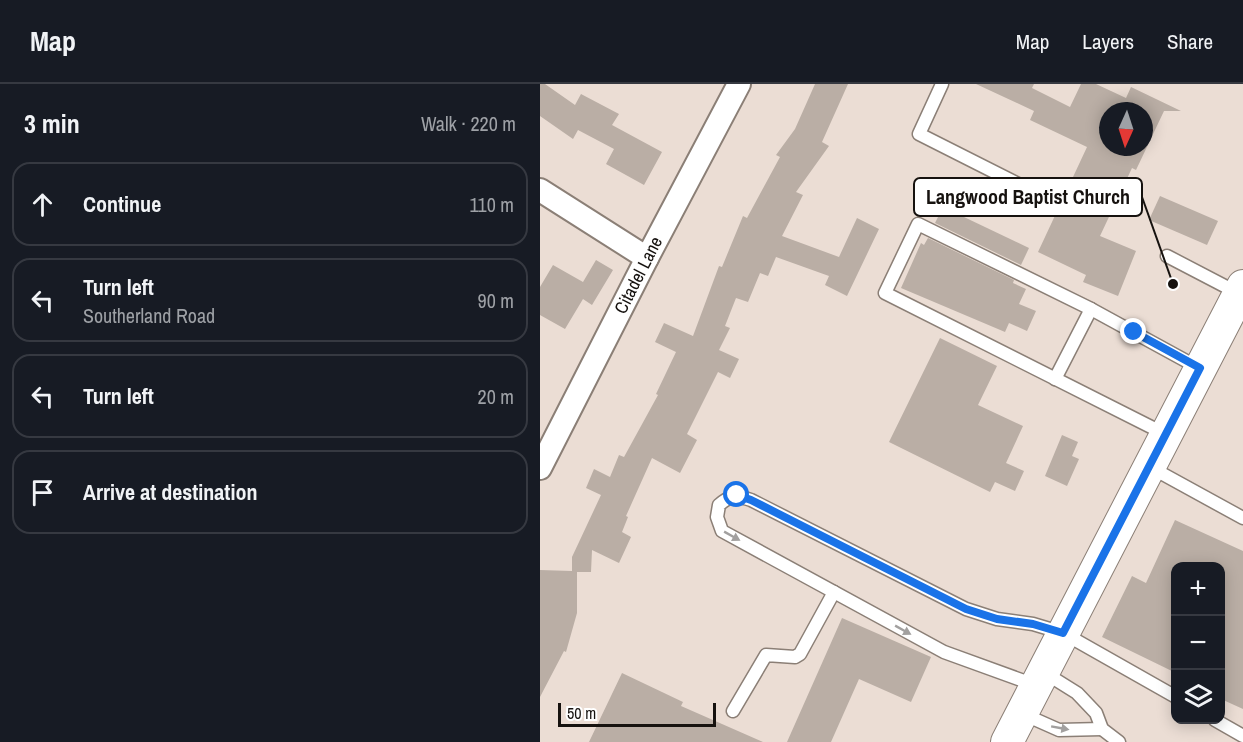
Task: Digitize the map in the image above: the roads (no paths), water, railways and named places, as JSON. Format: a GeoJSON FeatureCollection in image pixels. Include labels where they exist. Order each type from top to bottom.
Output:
{"type":"FeatureCollection","features":[{"type":"Feature","properties":{"kind":"street","name":"Citadel Lane"},"geometry":{"type":"LineString","coordinates":[[540,468],[646,258],[739,84]]}},
{"type":"Feature","properties":{"kind":"street"},"geometry":{"type":"LineString","coordinates":[[540,190],[646,258]]}},
{"type":"Feature","properties":{"kind":"street"},"geometry":{"type":"LineString","coordinates":[[1007,742],[1241,290]]}},
{"type":"Feature","properties":{"kind":"lane"},"geometry":{"type":"LineString","coordinates":[[942,84],[919,134],[1020,185]]}},
{"type":"Feature","properties":{"kind":"lane"},"geometry":{"type":"LineString","coordinates":[[1166,435],[885,293],[918,224],[1091,309],[1200,368]]}},
{"type":"Feature","properties":{"kind":"lane"},"geometry":{"type":"LineString","coordinates":[[1167,256],[1241,290]]}},
{"type":"Feature","properties":{"kind":"lane"},"geometry":{"type":"LineString","coordinates":[[1055,379],[1091,309]]}},
{"type":"Feature","properties":{"kind":"lane"},"geometry":{"type":"LineString","coordinates":[[1149,467],[1243,518]]}},
{"type":"Feature","properties":{"kind":"lane"},"geometry":{"type":"LineString","coordinates":[[1119,742],[1102,729],[1096,713],[1077,693],[1040,678],[944,652],[722,531],[717,517],[718,505],[728,497],[737,495],[751,500],[966,609],[997,619],[1033,624],[1063,633],[1171,694]]}},
{"type":"Feature","properties":{"kind":"lane"},"geometry":{"type":"LineString","coordinates":[[733,711],[766,655],[795,657],[800,654],[834,592]]}},
{"type":"Feature","properties":{"kind":"lane"},"geometry":{"type":"LineString","coordinates":[[1022,713],[1059,730],[1102,729]]}},
{"type":"Feature","properties":{"kind":"lane"},"geometry":{"type":"LineString","coordinates":[[1222,724],[1243,736]]}},
{"type":"Feature","properties":{"kind":"place","name":"Langwood Baptist Church"},"geometry":{"type":"Point","coordinates":[1173,284]}}]}
